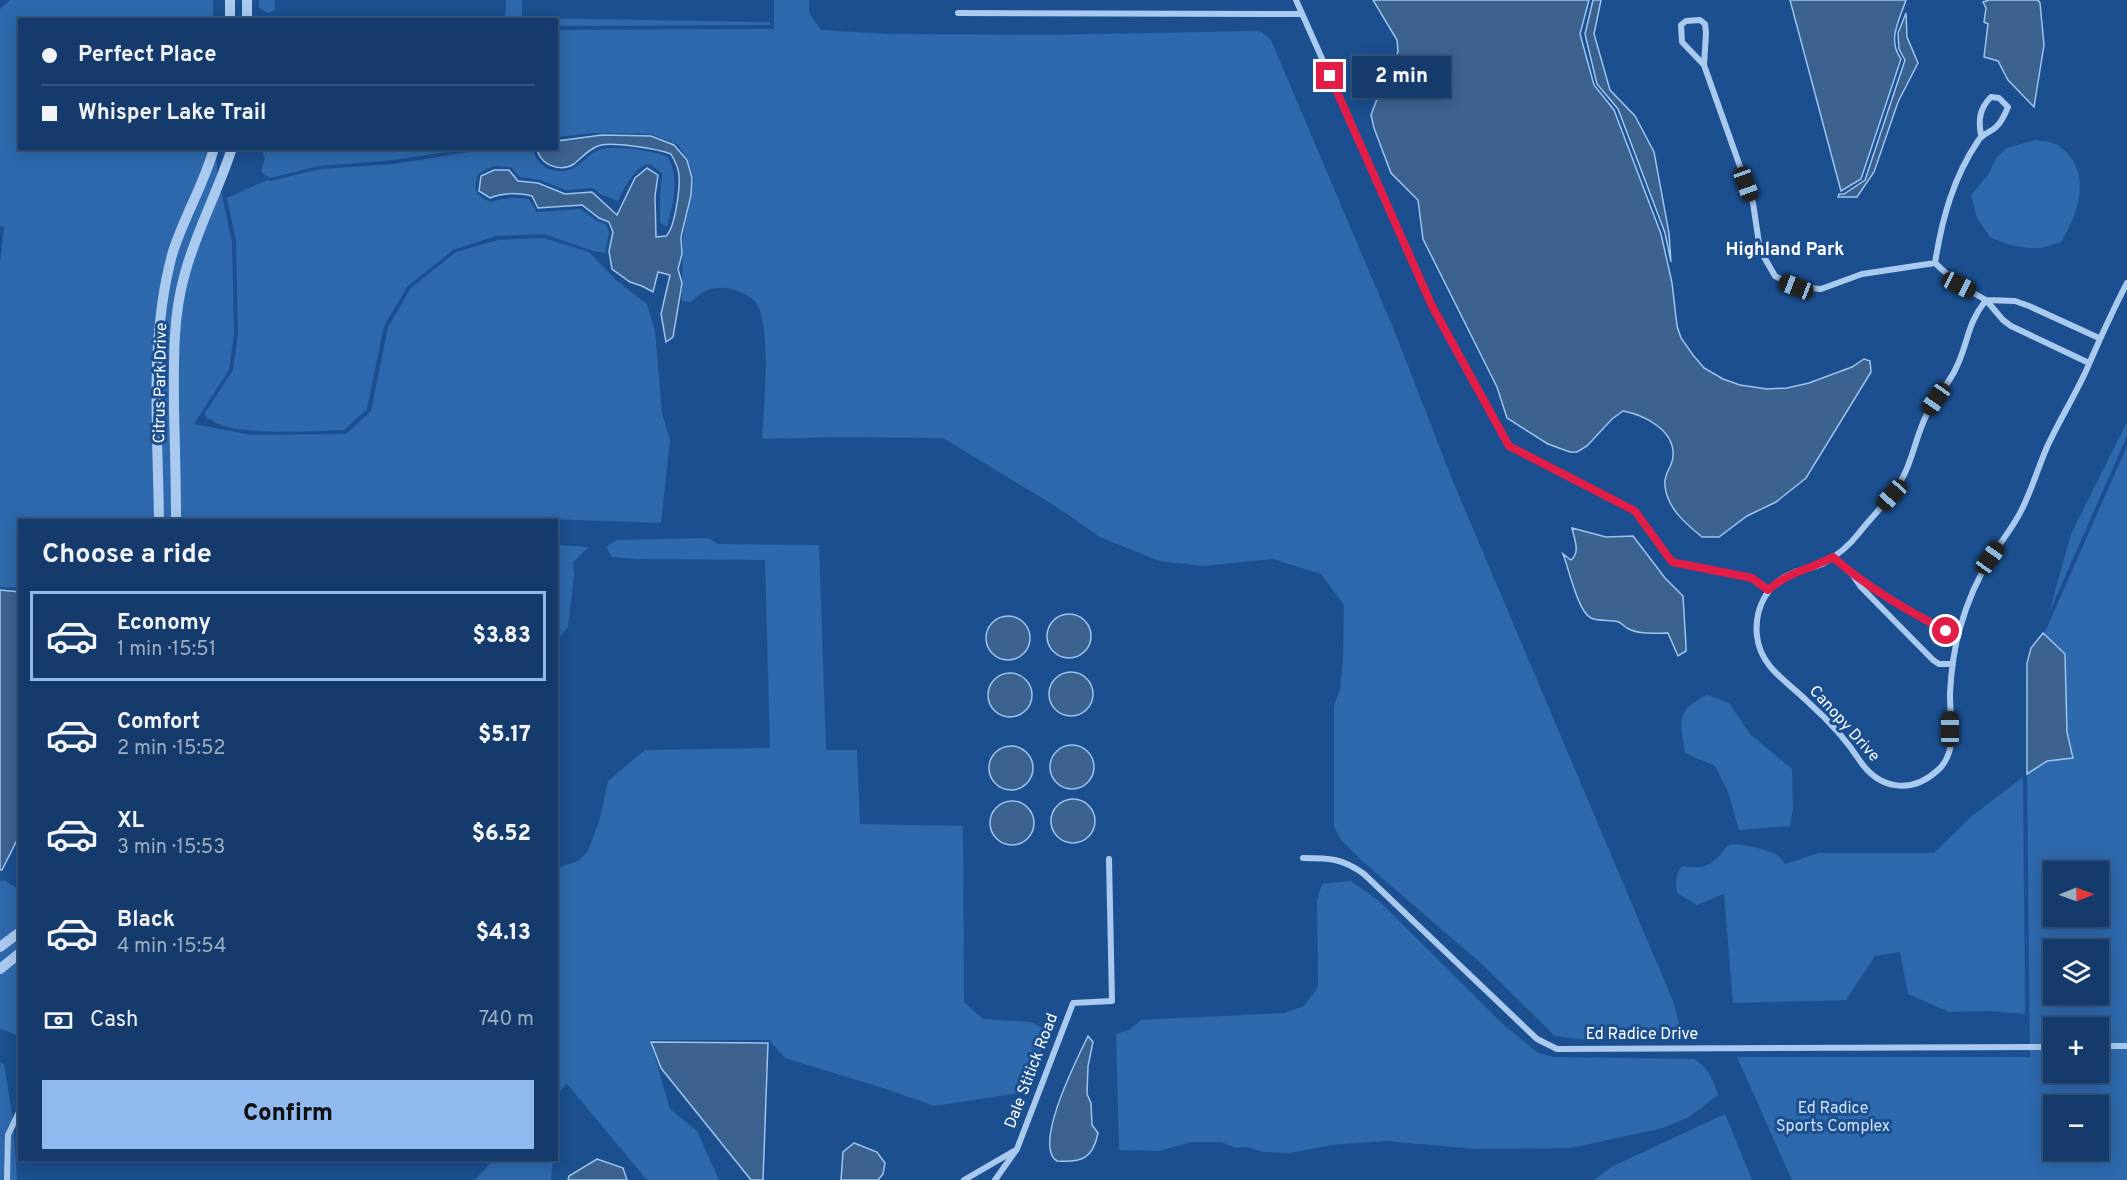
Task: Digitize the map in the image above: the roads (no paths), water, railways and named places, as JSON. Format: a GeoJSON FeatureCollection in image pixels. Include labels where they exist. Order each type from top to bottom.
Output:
{"type":"FeatureCollection","features":[{"type":"Feature","properties":{"kind":"street"},"geometry":{"type":"LineString","coordinates":[[230,0],[230,18]]}},
{"type":"Feature","properties":{"kind":"street"},"geometry":{"type":"LineString","coordinates":[[247,0],[247,18]]}},
{"type":"Feature","properties":{"kind":"street"},"geometry":{"type":"LineString","coordinates":[[1296,0],[1432,306],[1509,446],[1635,511],[1672,562],[1752,578],[1768,590],[1794,572],[1820,565],[1842,552],[1892,495],[1904,474],[1928,412],[1957,368],[1971,323],[1986,300]]}},
{"type":"Feature","properties":{"kind":"street"},"geometry":{"type":"LineString","coordinates":[[958,14],[1302,14]]}},
{"type":"Feature","properties":{"kind":"street"},"geometry":{"type":"LineString","coordinates":[[1704,65],[1682,42],[1681,25],[1686,21],[1700,20],[1705,24],[1704,65],[1753,203],[1760,250],[1775,276],[1784,283],[1796,287],[1821,289],[1862,274],[1935,263]]}},
{"type":"Feature","properties":{"kind":"street"},"geometry":{"type":"LineString","coordinates":[[1935,263],[1947,204],[1959,173],[1981,135],[1996,127],[2008,107],[1999,98],[1992,97],[1982,108],[1979,126],[1981,135]]}},
{"type":"Feature","properties":{"kind":"street","name":"Citrus Park Drive"},"geometry":{"type":"LineString","coordinates":[[159,519],[158,365],[161,307],[172,255],[213,150]]}},
{"type":"Feature","properties":{"kind":"street","name":"Citrus Park Drive"},"geometry":{"type":"LineString","coordinates":[[176,519],[174,378],[175,331],[179,301],[199,231],[231,150]]}},
{"type":"Feature","properties":{"kind":"street"},"geometry":{"type":"LineString","coordinates":[[1935,263],[1959,285],[1986,300],[2003,320],[2012,326],[2089,363]]}},
{"type":"Feature","properties":{"kind":"street","name":"Canopy Drive"},"geometry":{"type":"LineString","coordinates":[[1768,590],[1756,623],[1757,641],[1764,659],[1773,671],[1808,701],[1831,725],[1877,780],[1903,786],[1916,783],[1937,772],[1946,762],[1950,747],[1950,693],[1953,664],[1958,637],[1972,593],[1990,558],[2020,513],[2045,450],[2127,283]]}},
{"type":"Feature","properties":{"kind":"street"},"geometry":{"type":"LineString","coordinates":[[1986,300],[2004,300],[2022,304],[2099,338]]}},
{"type":"Feature","properties":{"kind":"street"},"geometry":{"type":"LineString","coordinates":[[1833,557],[1852,574],[1903,607],[1958,637]]}},
{"type":"Feature","properties":{"kind":"street"},"geometry":{"type":"LineString","coordinates":[[1852,574],[1933,660],[1940,664],[1953,664]]}},
{"type":"Feature","properties":{"kind":"street","name":"Ed Radice Drive"},"geometry":{"type":"LineString","coordinates":[[1303,858],[1341,860],[1364,874],[1537,1040],[1557,1048],[2043,1047]]}},
{"type":"Feature","properties":{"kind":"street","name":"Dale Stitick Road"},"geometry":{"type":"LineString","coordinates":[[994,1180],[1017,1149],[1073,1003],[1112,1001],[1109,859]]}},
{"type":"Feature","properties":{"kind":"street"},"geometry":{"type":"LineString","coordinates":[[0,969],[16,956],[2,945],[18,933]]}},
{"type":"Feature","properties":{"kind":"street"},"geometry":{"type":"LineString","coordinates":[[2109,1046],[2127,1046]]}},
{"type":"Feature","properties":{"kind":"street"},"geometry":{"type":"LineString","coordinates":[[8,1180],[8,1135],[18,1114]]}},
{"type":"Feature","properties":{"kind":"street","name":"Dale Stitick Road"},"geometry":{"type":"LineString","coordinates":[[964,1180],[1017,1149]]}},
{"type":"Feature","properties":{"kind":"district","name":"Highland Park"},"geometry":{"type":"Point","coordinates":[1785,250]}},
{"type":"Feature","properties":{"kind":"park label","name":"Ed Radice Sports Complex"},"geometry":{"type":"Point","coordinates":[1833,1118]}}]}
